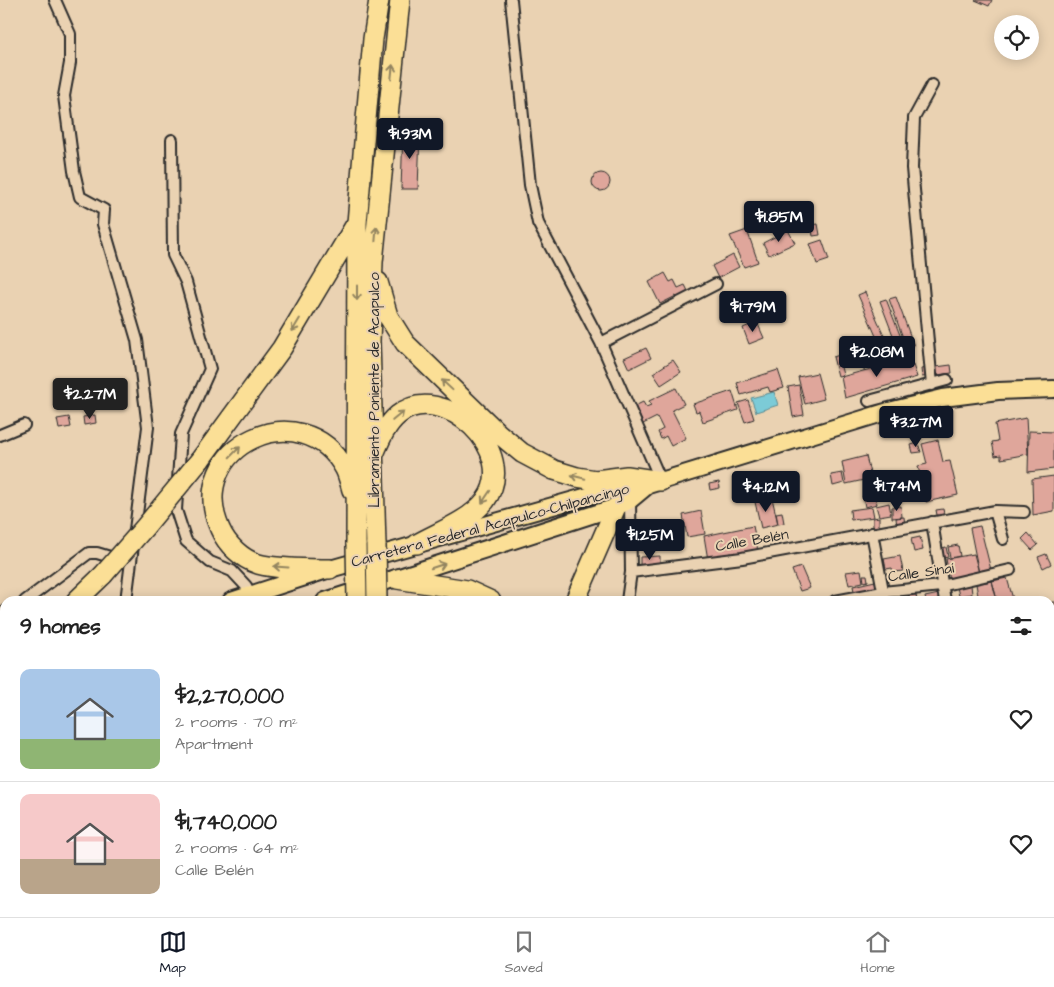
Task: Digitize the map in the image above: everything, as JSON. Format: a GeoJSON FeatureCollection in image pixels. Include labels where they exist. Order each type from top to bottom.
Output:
{"type":"FeatureCollection","features":[{"type":"Feature","properties":{"kind":"highway","name":"Libramiento Poniente de Acapulco"},"geometry":{"type":"LineString","coordinates":[[357,596],[357,223],[373,39],[379,0]]}},
{"type":"Feature","properties":{"kind":"highway","name":"Libramiento Poniente de Acapulco"},"geometry":{"type":"LineString","coordinates":[[377,596],[370,341],[373,262],[400,0]]}},
{"type":"Feature","properties":{"kind":"highway"},"geometry":{"type":"LineString","coordinates":[[81,596],[103,575],[146,527],[200,460],[282,348],[357,223]]}},
{"type":"Feature","properties":{"kind":"highway"},"geometry":{"type":"LineString","coordinates":[[373,262],[388,316],[405,344],[512,445],[543,465],[577,477],[596,480],[627,476],[655,483]]}},
{"type":"Feature","properties":{"kind":"highway"},"geometry":{"type":"LineString","coordinates":[[372,457],[382,435],[394,418],[407,409],[425,405],[441,408],[456,415],[476,432],[489,448],[494,459],[495,476],[485,501],[470,514],[417,544]]}},
{"type":"Feature","properties":{"kind":"highway"},"geometry":{"type":"LineString","coordinates":[[330,569],[276,567],[256,564],[236,552],[223,535],[213,513],[213,485],[220,469],[235,451],[249,440],[265,433],[292,431],[312,437],[332,453],[344,469],[357,502]]}},
{"type":"Feature","properties":{"kind":"highway"},"geometry":{"type":"LineString","coordinates":[[577,596],[623,504]]}},
{"type":"Feature","properties":{"kind":"highway"},"geometry":{"type":"LineString","coordinates":[[397,579],[467,590],[480,596]]}},
{"type":"Feature","properties":{"kind":"main road"},"geometry":{"type":"LineString","coordinates":[[655,483],[898,408],[943,398],[989,392],[1054,389]]}},
{"type":"Feature","properties":{"kind":"main road","name":"Carretera Federal Acapulco-Chilpancingo"},"geometry":{"type":"LineString","coordinates":[[248,596],[330,569],[627,485],[655,483]]}},
{"type":"Feature","properties":{"kind":"main road","name":"Carretera Federal Acapulco-Chilpancingo"},"geometry":{"type":"LineString","coordinates":[[341,596],[623,504],[655,483]]}},
{"type":"Feature","properties":{"kind":"street"},"geometry":{"type":"LineString","coordinates":[[55,0],[70,34],[70,63],[64,96],[74,170],[80,197],[104,210],[103,224],[137,340],[148,427],[127,596]]}},
{"type":"Feature","properties":{"kind":"street"},"geometry":{"type":"LineString","coordinates":[[511,0],[530,185],[538,223],[600,343],[655,483]]}},
{"type":"Feature","properties":{"kind":"street"},"geometry":{"type":"LineString","coordinates":[[932,85],[914,118],[912,168],[932,384]]}},
{"type":"Feature","properties":{"kind":"street"},"geometry":{"type":"LineString","coordinates":[[172,140],[173,255],[186,282],[210,369],[181,434],[176,510],[186,541],[210,562],[232,571],[246,586],[251,595]]}},
{"type":"Feature","properties":{"kind":"street"},"geometry":{"type":"LineString","coordinates":[[600,343],[716,284]]}},
{"type":"Feature","properties":{"kind":"street"},"geometry":{"type":"LineString","coordinates":[[869,401],[947,380]]}},
{"type":"Feature","properties":{"kind":"street"},"geometry":{"type":"LineString","coordinates":[[0,435],[24,425]]}},
{"type":"Feature","properties":{"kind":"street"},"geometry":{"type":"LineString","coordinates":[[623,504],[630,572],[628,596]]}},
{"type":"Feature","properties":{"kind":"street"},"geometry":{"type":"LineString","coordinates":[[995,511],[1003,539]]}},
{"type":"Feature","properties":{"kind":"street","name":"Calle Belén"},"geometry":{"type":"LineString","coordinates":[[630,572],[742,558],[995,511],[1024,512]]}},
{"type":"Feature","properties":{"kind":"street"},"geometry":{"type":"LineString","coordinates":[[932,522],[944,596]]}},
{"type":"Feature","properties":{"kind":"street"},"geometry":{"type":"LineString","coordinates":[[872,533],[884,596]]}},
{"type":"Feature","properties":{"kind":"street"},"geometry":{"type":"LineString","coordinates":[[32,596],[89,554],[111,556],[130,565]]}},
{"type":"Feature","properties":{"kind":"street","name":"Calle Sinaí"},"geometry":{"type":"LineString","coordinates":[[889,596],[1010,570]]}},
{"type":"Feature","properties":{"kind":"water"},"geometry":{"type":"Polygon","coordinates":[[[774,392],[778,405],[756,412],[751,398],[774,392]]]}},
{"type":"Feature","properties":{"kind":"building"},"geometry":{"type":"Polygon","coordinates":[[[975,0],[992,0],[989,6],[975,0]]]}},
{"type":"Feature","properties":{"kind":"building"},"geometry":{"type":"Polygon","coordinates":[[[403,131],[420,132],[418,189],[401,189],[403,131]]]}},
{"type":"Feature","properties":{"kind":"building"},"geometry":{"type":"Polygon","coordinates":[[[597,173],[605,173],[610,178],[608,189],[597,191],[592,186],[592,178],[597,173]]]}},
{"type":"Feature","properties":{"kind":"building"},"geometry":{"type":"Polygon","coordinates":[[[818,224],[820,235],[813,236],[811,225],[818,224]]]}},
{"type":"Feature","properties":{"kind":"building"},"geometry":{"type":"Polygon","coordinates":[[[747,230],[758,262],[744,267],[730,236],[747,230]]]}},
{"type":"Feature","properties":{"kind":"building"},"geometry":{"type":"Polygon","coordinates":[[[788,230],[795,243],[769,255],[763,243],[788,230]]]}},
{"type":"Feature","properties":{"kind":"building"},"geometry":{"type":"Polygon","coordinates":[[[822,240],[829,260],[817,264],[810,244],[822,240]]]}},
{"type":"Feature","properties":{"kind":"building"},"geometry":{"type":"Polygon","coordinates":[[[733,255],[739,267],[718,278],[712,266],[733,255]]]}},
{"type":"Feature","properties":{"kind":"building"},"geometry":{"type":"Polygon","coordinates":[[[665,273],[670,282],[674,280],[678,288],[685,285],[691,297],[680,302],[676,296],[660,304],[649,282],[665,273]]]}},
{"type":"Feature","properties":{"kind":"building"},"geometry":{"type":"Polygon","coordinates":[[[865,292],[893,356],[886,359],[858,295],[865,292]]]}},
{"type":"Feature","properties":{"kind":"building"},"geometry":{"type":"Polygon","coordinates":[[[896,297],[914,346],[907,349],[889,299],[896,297]]]}},
{"type":"Feature","properties":{"kind":"building"},"geometry":{"type":"Polygon","coordinates":[[[886,299],[905,348],[899,351],[880,301],[886,299]]]}},
{"type":"Feature","properties":{"kind":"building"},"geometry":{"type":"Polygon","coordinates":[[[757,322],[764,338],[749,344],[743,328],[757,322]]]}},
{"type":"Feature","properties":{"kind":"building"},"geometry":{"type":"Polygon","coordinates":[[[869,346],[871,353],[840,363],[843,375],[838,376],[833,357],[869,346]]]}},
{"type":"Feature","properties":{"kind":"building"},"geometry":{"type":"Polygon","coordinates":[[[646,348],[651,358],[629,369],[624,358],[646,348]]]}},
{"type":"Feature","properties":{"kind":"building"},"geometry":{"type":"Polygon","coordinates":[[[673,360],[681,372],[661,385],[653,373],[673,360]]]}},
{"type":"Feature","properties":{"kind":"building"},"geometry":{"type":"Polygon","coordinates":[[[904,360],[906,366],[913,365],[917,377],[845,398],[841,377],[904,360]]]}},
{"type":"Feature","properties":{"kind":"building"},"geometry":{"type":"Polygon","coordinates":[[[951,365],[952,373],[922,377],[921,369],[951,365]]]}},
{"type":"Feature","properties":{"kind":"building"},"geometry":{"type":"Polygon","coordinates":[[[778,370],[784,388],[770,392],[768,387],[741,395],[737,383],[778,370]]]}},
{"type":"Feature","properties":{"kind":"building"},"geometry":{"type":"Polygon","coordinates":[[[817,373],[824,399],[805,404],[798,377],[817,373]]]}},
{"type":"Feature","properties":{"kind":"building"},"geometry":{"type":"Polygon","coordinates":[[[799,385],[804,415],[793,417],[788,387],[799,385]]]}},
{"type":"Feature","properties":{"kind":"building"},"geometry":{"type":"Polygon","coordinates":[[[676,388],[684,404],[672,410],[686,438],[671,446],[666,436],[661,439],[658,432],[663,429],[657,417],[643,424],[635,406],[643,402],[646,407],[651,405],[649,401],[676,388]]]}},
{"type":"Feature","properties":{"kind":"building"},"geometry":{"type":"Polygon","coordinates":[[[732,391],[738,410],[703,422],[699,411],[696,412],[693,404],[732,391]]]}},
{"type":"Feature","properties":{"kind":"building"},"geometry":{"type":"Polygon","coordinates":[[[71,397],[82,397],[82,408],[72,408],[71,397]]]}},
{"type":"Feature","properties":{"kind":"building"},"geometry":{"type":"Polygon","coordinates":[[[748,400],[754,419],[745,422],[738,403],[748,400]]]}},
{"type":"Feature","properties":{"kind":"building"},"geometry":{"type":"Polygon","coordinates":[[[95,415],[96,423],[84,425],[83,417],[95,415]]]}},
{"type":"Feature","properties":{"kind":"building"},"geometry":{"type":"Polygon","coordinates":[[[69,417],[71,427],[59,429],[57,419],[69,417]]]}},
{"type":"Feature","properties":{"kind":"building"},"geometry":{"type":"Polygon","coordinates":[[[1026,418],[1028,454],[1001,459],[1001,455],[995,456],[992,442],[998,441],[995,424],[1026,418]]]}},
{"type":"Feature","properties":{"kind":"building"},"geometry":{"type":"Polygon","coordinates":[[[1029,431],[1054,432],[1054,469],[1028,472],[1029,431]]]}},
{"type":"Feature","properties":{"kind":"building"},"geometry":{"type":"Polygon","coordinates":[[[938,440],[943,462],[950,461],[958,495],[926,502],[918,466],[927,464],[922,444],[938,440]]]}},
{"type":"Feature","properties":{"kind":"building"},"geometry":{"type":"Polygon","coordinates":[[[918,443],[921,452],[913,453],[911,445],[918,443]]]}},
{"type":"Feature","properties":{"kind":"building"},"geometry":{"type":"Polygon","coordinates":[[[866,456],[877,504],[865,507],[863,496],[867,495],[864,480],[846,484],[842,462],[866,456]]]}},
{"type":"Feature","properties":{"kind":"building"},"geometry":{"type":"Polygon","coordinates":[[[842,473],[844,483],[833,486],[831,475],[842,473]]]}},
{"type":"Feature","properties":{"kind":"building"},"geometry":{"type":"Polygon","coordinates":[[[1054,476],[1054,511],[1033,515],[1032,479],[1054,476]]]}},
{"type":"Feature","properties":{"kind":"building"},"geometry":{"type":"Polygon","coordinates":[[[719,482],[720,488],[710,490],[709,484],[719,482]]]}},
{"type":"Feature","properties":{"kind":"building"},"geometry":{"type":"Polygon","coordinates":[[[772,498],[778,524],[761,528],[755,502],[772,498]]]}},
{"type":"Feature","properties":{"kind":"building"},"geometry":{"type":"Polygon","coordinates":[[[889,503],[891,514],[879,516],[876,506],[889,503]]]}},
{"type":"Feature","properties":{"kind":"building"},"geometry":{"type":"Polygon","coordinates":[[[901,506],[902,517],[892,518],[892,507],[901,506]]]}},
{"type":"Feature","properties":{"kind":"building"},"geometry":{"type":"Polygon","coordinates":[[[872,507],[874,517],[851,520],[850,510],[872,507]]]}},
{"type":"Feature","properties":{"kind":"building"},"geometry":{"type":"Polygon","coordinates":[[[943,509],[945,519],[938,520],[936,510],[943,509]]]}},
{"type":"Feature","properties":{"kind":"building"},"geometry":{"type":"Polygon","coordinates":[[[701,511],[705,534],[687,537],[683,515],[701,511]]]}},
{"type":"Feature","properties":{"kind":"building"},"geometry":{"type":"Polygon","coordinates":[[[782,512],[784,523],[778,524],[776,513],[782,512]]]}},
{"type":"Feature","properties":{"kind":"building"},"geometry":{"type":"Polygon","coordinates":[[[879,517],[879,529],[873,529],[873,518],[879,517]]]}},
{"type":"Feature","properties":{"kind":"building"},"geometry":{"type":"Polygon","coordinates":[[[904,517],[905,526],[897,527],[896,518],[904,517]]]}},
{"type":"Feature","properties":{"kind":"building"},"geometry":{"type":"Polygon","coordinates":[[[753,526],[758,551],[708,560],[704,536],[753,526]]]}},
{"type":"Feature","properties":{"kind":"building"},"geometry":{"type":"Polygon","coordinates":[[[980,526],[991,570],[979,573],[970,528],[980,526]]]}},
{"type":"Feature","properties":{"kind":"building"},"geometry":{"type":"Polygon","coordinates":[[[1028,533],[1038,545],[1032,550],[1022,539],[1028,533]]]}},
{"type":"Feature","properties":{"kind":"building"},"geometry":{"type":"Polygon","coordinates":[[[920,537],[923,550],[914,552],[911,539],[920,537]]]}},
{"type":"Feature","properties":{"kind":"building"},"geometry":{"type":"Polygon","coordinates":[[[958,545],[960,556],[950,558],[948,547],[958,545]]]}},
{"type":"Feature","properties":{"kind":"building"},"geometry":{"type":"Polygon","coordinates":[[[946,547],[948,557],[940,559],[938,549],[946,547]]]}},
{"type":"Feature","properties":{"kind":"building"},"geometry":{"type":"Polygon","coordinates":[[[974,554],[979,573],[950,581],[946,559],[974,554]]]}},
{"type":"Feature","properties":{"kind":"building"},"geometry":{"type":"Polygon","coordinates":[[[1046,554],[1051,564],[1043,568],[1038,557],[1046,554]]]}},
{"type":"Feature","properties":{"kind":"building"},"geometry":{"type":"Polygon","coordinates":[[[660,556],[660,565],[640,566],[640,557],[660,556]]]}},
{"type":"Feature","properties":{"kind":"building"},"geometry":{"type":"Polygon","coordinates":[[[900,556],[903,571],[893,572],[892,568],[886,569],[884,559],[900,556]]]}},
{"type":"Feature","properties":{"kind":"building"},"geometry":{"type":"Polygon","coordinates":[[[801,567],[810,588],[800,591],[792,570],[801,567]]]}},
{"type":"Feature","properties":{"kind":"building"},"geometry":{"type":"Polygon","coordinates":[[[861,570],[863,582],[849,585],[846,572],[861,570]]]}},
{"type":"Feature","properties":{"kind":"building"},"geometry":{"type":"Polygon","coordinates":[[[863,575],[867,575],[868,581],[864,582],[863,575]]]}},
{"type":"Feature","properties":{"kind":"building"},"geometry":{"type":"Polygon","coordinates":[[[1007,578],[1012,596],[996,596],[992,581],[1007,578]]]}},
{"type":"Feature","properties":{"kind":"building"},"geometry":{"type":"Polygon","coordinates":[[[875,581],[877,591],[855,596],[853,586],[875,581]]]}},
{"type":"Feature","properties":{"kind":"building"},"geometry":{"type":"Polygon","coordinates":[[[992,581],[996,596],[978,596],[976,584],[992,581]]]}},
{"type":"Feature","properties":{"kind":"building"},"geometry":{"type":"Polygon","coordinates":[[[971,585],[972,594],[959,596],[957,587],[971,585]]]}}]}
